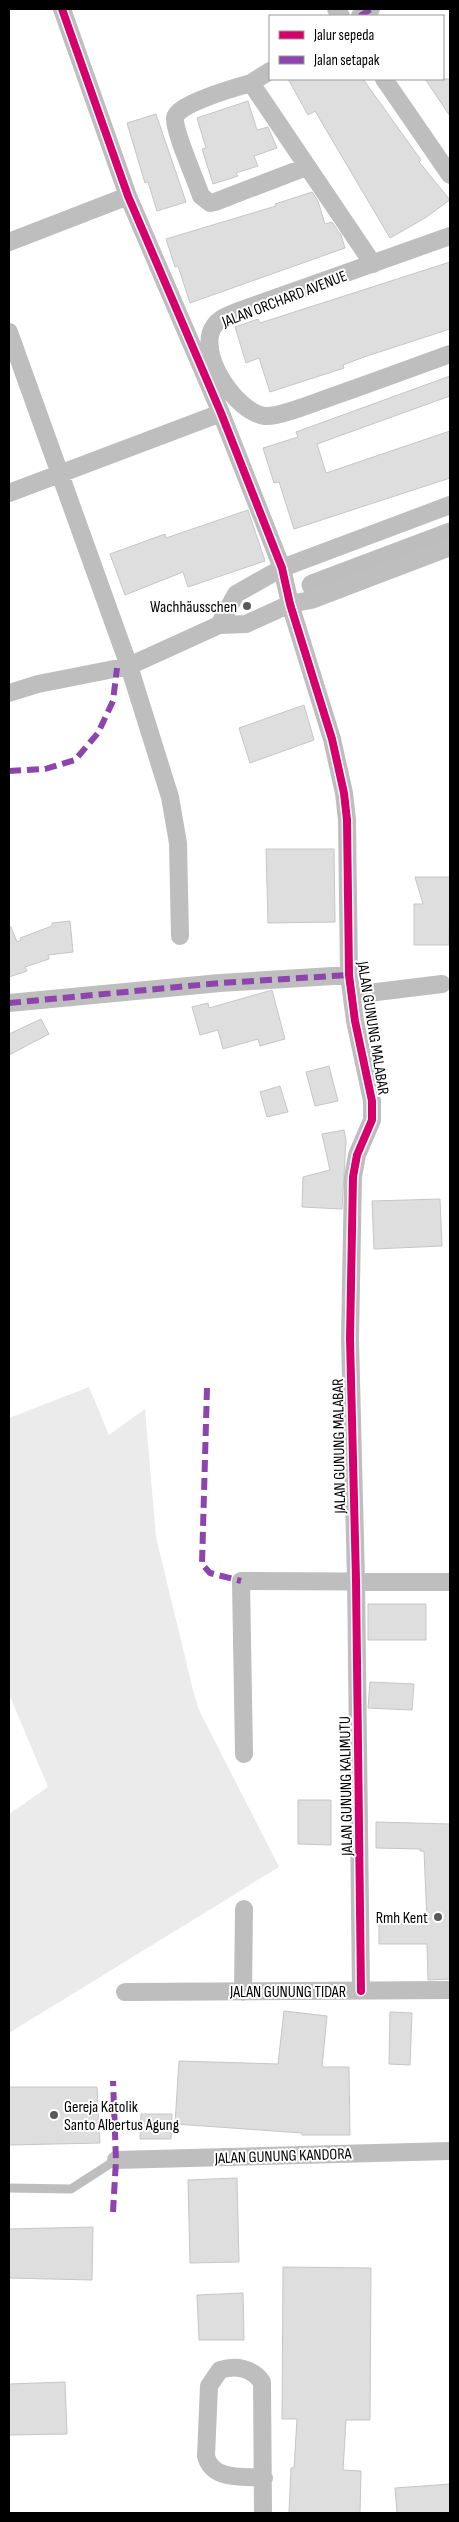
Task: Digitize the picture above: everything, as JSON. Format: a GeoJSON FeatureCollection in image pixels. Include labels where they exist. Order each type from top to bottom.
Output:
{"type":"FeatureCollection","features":[{"type":"Feature","properties":{"kind":"street","name":"JALAN GUNUNG MALABAR"},"geometry":{"type":"LineString","coordinates":[[62,9],[128,196],[221,413],[282,568],[290,604],[332,739],[344,794],[347,820],[349,975],[355,1022],[368,1075],[372,1120],[355,1165],[351,1217],[350,1339],[356,1580]]}},
{"type":"Feature","properties":{"kind":"street"},"geometry":{"type":"LineString","coordinates":[[269,72],[251,82],[198,101],[177,113],[175,118],[178,130],[201,196],[210,204],[306,167]]}},
{"type":"Feature","properties":{"kind":"street"},"geometry":{"type":"LineString","coordinates":[[385,80],[450,175]]}},
{"type":"Feature","properties":{"kind":"street"},"geometry":{"type":"LineString","coordinates":[[251,82],[306,167],[373,264]]}},
{"type":"Feature","properties":{"kind":"street"},"geometry":{"type":"LineString","coordinates":[[9,242],[128,196]]}},
{"type":"Feature","properties":{"kind":"street","name":"JALAN ORCHARD AVENUE"},"geometry":{"type":"LineString","coordinates":[[450,236],[220,319],[210,334],[211,351],[219,375],[228,390],[238,402],[252,412],[266,416],[302,408],[450,354]]}},
{"type":"Feature","properties":{"kind":"street"},"geometry":{"type":"LineString","coordinates":[[9,332],[129,666],[154,752],[170,798],[178,843],[180,936]]}},
{"type":"Feature","properties":{"kind":"street"},"geometry":{"type":"LineString","coordinates":[[9,493],[170,430],[221,413]]}},
{"type":"Feature","properties":{"kind":"street"},"geometry":{"type":"LineString","coordinates":[[219,625],[236,594],[282,568],[450,505]]}},
{"type":"Feature","properties":{"kind":"street"},"geometry":{"type":"LineString","coordinates":[[9,693],[38,684],[129,666],[219,625],[246,624],[290,604],[311,600],[450,547]]}},
{"type":"Feature","properties":{"kind":"street"},"geometry":{"type":"LineString","coordinates":[[9,1003],[220,983],[349,975]]}},
{"type":"Feature","properties":{"kind":"street"},"geometry":{"type":"LineString","coordinates":[[352,995],[442,984]]}},
{"type":"Feature","properties":{"kind":"street"},"geometry":{"type":"LineString","coordinates":[[244,1754],[241,1581],[356,1580],[450,1582]]}},
{"type":"Feature","properties":{"kind":"street","name":"JALAN GUNUNG KALIMUTU"},"geometry":{"type":"LineString","coordinates":[[356,1580],[362,1991]]}},
{"type":"Feature","properties":{"kind":"street"},"geometry":{"type":"LineString","coordinates":[[243,1992],[244,1909]]}},
{"type":"Feature","properties":{"kind":"street","name":"JALAN GUNUNG TIDAR"},"geometry":{"type":"LineString","coordinates":[[125,1992],[450,1990]]}},
{"type":"Feature","properties":{"kind":"street","name":"JALAN GUNUNG KANDORA"},"geometry":{"type":"LineString","coordinates":[[116,2160],[450,2150]]}},
{"type":"Feature","properties":{"kind":"street"},"geometry":{"type":"LineString","coordinates":[[263,2513],[264,2478],[261,2380],[244,2368],[220,2370],[209,2386],[206,2456],[208,2464],[217,2473],[264,2478]]}},
{"type":"Feature","properties":{"kind":"lane"},"geometry":{"type":"LineString","coordinates":[[9,2188],[71,2189],[116,2160]]}},
{"type":"Feature","properties":{"kind":"shaded area"},"geometry":{"type":"Polygon","coordinates":[[[89,1387],[109,1435],[145,1409],[156,1537],[193,1690],[199,1710],[279,1867],[9,2033],[9,1814],[48,1787],[9,1694],[9,1418],[89,1387]]]}},
{"type":"Feature","properties":{"kind":"building"},"geometry":{"type":"Polygon","coordinates":[[[450,79],[450,116],[426,80],[450,79]]]}},
{"type":"Feature","properties":{"kind":"building"},"geometry":{"type":"Polygon","coordinates":[[[289,80],[364,80],[421,160],[419,162],[450,200],[425,218],[390,238],[315,111],[308,115],[289,80]]]}},
{"type":"Feature","properties":{"kind":"building"},"geometry":{"type":"Polygon","coordinates":[[[248,101],[257,130],[268,127],[277,148],[254,156],[258,166],[236,173],[238,176],[213,184],[202,149],[206,148],[197,118],[248,101]]]}},
{"type":"Feature","properties":{"kind":"building"},"geometry":{"type":"Polygon","coordinates":[[[156,114],[186,202],[157,211],[148,182],[145,183],[127,123],[156,114]]]}},
{"type":"Feature","properties":{"kind":"building"},"geometry":{"type":"Polygon","coordinates":[[[312,192],[318,201],[325,224],[332,222],[341,235],[345,248],[190,303],[178,266],[175,267],[166,239],[276,206],[275,204],[312,192]]]}},
{"type":"Feature","properties":{"kind":"building"},"geometry":{"type":"Polygon","coordinates":[[[450,262],[450,329],[364,357],[343,365],[344,368],[270,392],[259,358],[246,363],[235,327],[258,319],[260,323],[450,262]]]}},
{"type":"Feature","properties":{"kind":"building"},"geometry":{"type":"Polygon","coordinates":[[[450,376],[450,396],[317,444],[326,473],[450,431],[450,478],[294,529],[279,482],[274,483],[263,448],[298,437],[296,432],[450,376]]]}},
{"type":"Feature","properties":{"kind":"building"},"geometry":{"type":"Polygon","coordinates":[[[248,510],[265,561],[188,587],[183,572],[125,595],[110,554],[165,534],[166,538],[248,510]]]}},
{"type":"Feature","properties":{"kind":"building"},"geometry":{"type":"Polygon","coordinates":[[[304,705],[314,740],[250,763],[239,728],[304,705]]]}},
{"type":"Feature","properties":{"kind":"building"},"geometry":{"type":"Polygon","coordinates":[[[266,849],[334,849],[335,922],[268,923],[266,849]]]}},
{"type":"Feature","properties":{"kind":"building"},"geometry":{"type":"Polygon","coordinates":[[[415,877],[450,877],[449,945],[414,945],[414,904],[423,904],[415,877]]]}},
{"type":"Feature","properties":{"kind":"building"},"geometry":{"type":"Polygon","coordinates":[[[70,921],[73,952],[48,955],[49,959],[25,967],[27,971],[9,977],[9,927],[11,927],[17,942],[21,940],[20,938],[52,926],[52,923],[70,921]]]}},
{"type":"Feature","properties":{"kind":"building"},"geometry":{"type":"Polygon","coordinates":[[[272,990],[285,1039],[260,1046],[258,1039],[223,1049],[218,1030],[200,1035],[192,1007],[208,1003],[209,1008],[272,990]]]}},
{"type":"Feature","properties":{"kind":"building"},"geometry":{"type":"Polygon","coordinates":[[[41,1019],[49,1034],[9,1055],[9,1034],[41,1019]]]}},
{"type":"Feature","properties":{"kind":"building"},"geometry":{"type":"Polygon","coordinates":[[[329,1066],[338,1101],[315,1106],[306,1072],[329,1066]]]}},
{"type":"Feature","properties":{"kind":"building"},"geometry":{"type":"Polygon","coordinates":[[[280,1086],[288,1112],[267,1117],[260,1092],[280,1086]]]}},
{"type":"Feature","properties":{"kind":"building"},"geometry":{"type":"Polygon","coordinates":[[[344,1130],[346,1141],[342,1209],[302,1207],[303,1177],[330,1170],[322,1134],[344,1130]]]}},
{"type":"Feature","properties":{"kind":"building"},"geometry":{"type":"Polygon","coordinates":[[[440,1199],[442,1246],[374,1249],[372,1201],[440,1199]]]}},
{"type":"Feature","properties":{"kind":"building"},"geometry":{"type":"Polygon","coordinates":[[[368,1604],[426,1604],[426,1640],[368,1640],[368,1604]]]}},
{"type":"Feature","properties":{"kind":"building"},"geometry":{"type":"Polygon","coordinates":[[[370,1682],[414,1684],[412,1710],[368,1708],[370,1682]]]}},
{"type":"Feature","properties":{"kind":"building"},"geometry":{"type":"Polygon","coordinates":[[[298,1800],[331,1800],[331,1845],[298,1844],[298,1800]]]}},
{"type":"Feature","properties":{"kind":"building"},"geometry":{"type":"Polygon","coordinates":[[[376,1822],[450,1824],[450,1979],[428,1980],[427,1944],[379,1944],[379,1920],[427,1921],[424,1851],[420,1851],[421,1849],[376,1848],[376,1822]]]}},
{"type":"Feature","properties":{"kind":"building"},"geometry":{"type":"Polygon","coordinates":[[[284,2011],[327,2016],[322,2067],[349,2067],[350,2135],[302,2135],[302,2133],[175,2124],[179,2061],[278,2064],[284,2011]]]}},
{"type":"Feature","properties":{"kind":"building"},"geometry":{"type":"Polygon","coordinates":[[[390,2012],[412,2013],[410,2065],[389,2064],[390,2012]]]}},
{"type":"Feature","properties":{"kind":"building","name":"Gereja Katolik Santo Albertus Agung"},"geometry":{"type":"Polygon","coordinates":[[[9,2087],[97,2087],[100,2143],[9,2145],[9,2087]]]}},
{"type":"Feature","properties":{"kind":"building"},"geometry":{"type":"Polygon","coordinates":[[[141,2114],[172,2114],[171,2139],[140,2139],[141,2114]]]}},
{"type":"Feature","properties":{"kind":"building"},"geometry":{"type":"Polygon","coordinates":[[[237,2178],[239,2262],[190,2263],[188,2180],[237,2178]]]}},
{"type":"Feature","properties":{"kind":"building"},"geometry":{"type":"Polygon","coordinates":[[[93,2227],[92,2280],[9,2278],[9,2229],[93,2227]]]}},
{"type":"Feature","properties":{"kind":"building"},"geometry":{"type":"Polygon","coordinates":[[[283,2267],[371,2268],[370,2420],[346,2420],[343,2470],[361,2471],[360,2513],[289,2513],[291,2468],[294,2468],[297,2419],[282,2419],[283,2267]]]}},
{"type":"Feature","properties":{"kind":"building"},"geometry":{"type":"Polygon","coordinates":[[[243,2293],[244,2340],[199,2340],[197,2295],[243,2293]]]}},
{"type":"Feature","properties":{"kind":"building"},"geometry":{"type":"Polygon","coordinates":[[[65,2382],[67,2434],[9,2435],[9,2384],[65,2382]]]}},
{"type":"Feature","properties":{"kind":"building"},"geometry":{"type":"Polygon","coordinates":[[[450,2484],[450,2513],[397,2513],[395,2488],[450,2484]]]}},
{"type":"Feature","properties":{"kind":"waterway"},"geometry":{"type":"LineString","coordinates":[[312,585],[450,533]]}},
{"type":"Feature","properties":{"kind":"marked path"},"geometry":{"type":"LineString","coordinates":[[362,15],[371,9]]}},
{"type":"Feature","properties":{"kind":"marked path"},"geometry":{"type":"LineString","coordinates":[[9,771],[45,769],[75,760],[98,733],[113,701],[117,668]]}},
{"type":"Feature","properties":{"kind":"marked path"},"geometry":{"type":"LineString","coordinates":[[9,1003],[220,983],[349,975]]}},
{"type":"Feature","properties":{"kind":"marked path"},"geometry":{"type":"LineString","coordinates":[[207,1388],[202,1564],[210,1573],[241,1581]]}},
{"type":"Feature","properties":{"kind":"marked path"},"geometry":{"type":"LineString","coordinates":[[113,2081],[116,2160],[113,2212]]}},
{"type":"Feature","properties":{"kind":"cycle path"},"geometry":{"type":"LineString","coordinates":[[62,9],[128,196],[221,413],[282,568],[290,604],[332,739],[344,793],[347,820],[349,975],[355,1021],[372,1101],[372,1120],[357,1155],[353,1177],[350,1339],[356,1580],[361,1991]]}},
{"type":"Feature","properties":{"kind":"place","name":"Wachhäusschen"},"geometry":{"type":"Point","coordinates":[247,606]}},
{"type":"Feature","properties":{"kind":"place","name":"Rmh Kent"},"geometry":{"type":"Point","coordinates":[438,1917]}},
{"type":"Feature","properties":{"kind":"place","name":"Gereja Katolik Santo Albertus Agung"},"geometry":{"type":"Point","coordinates":[54,2115]}}]}
